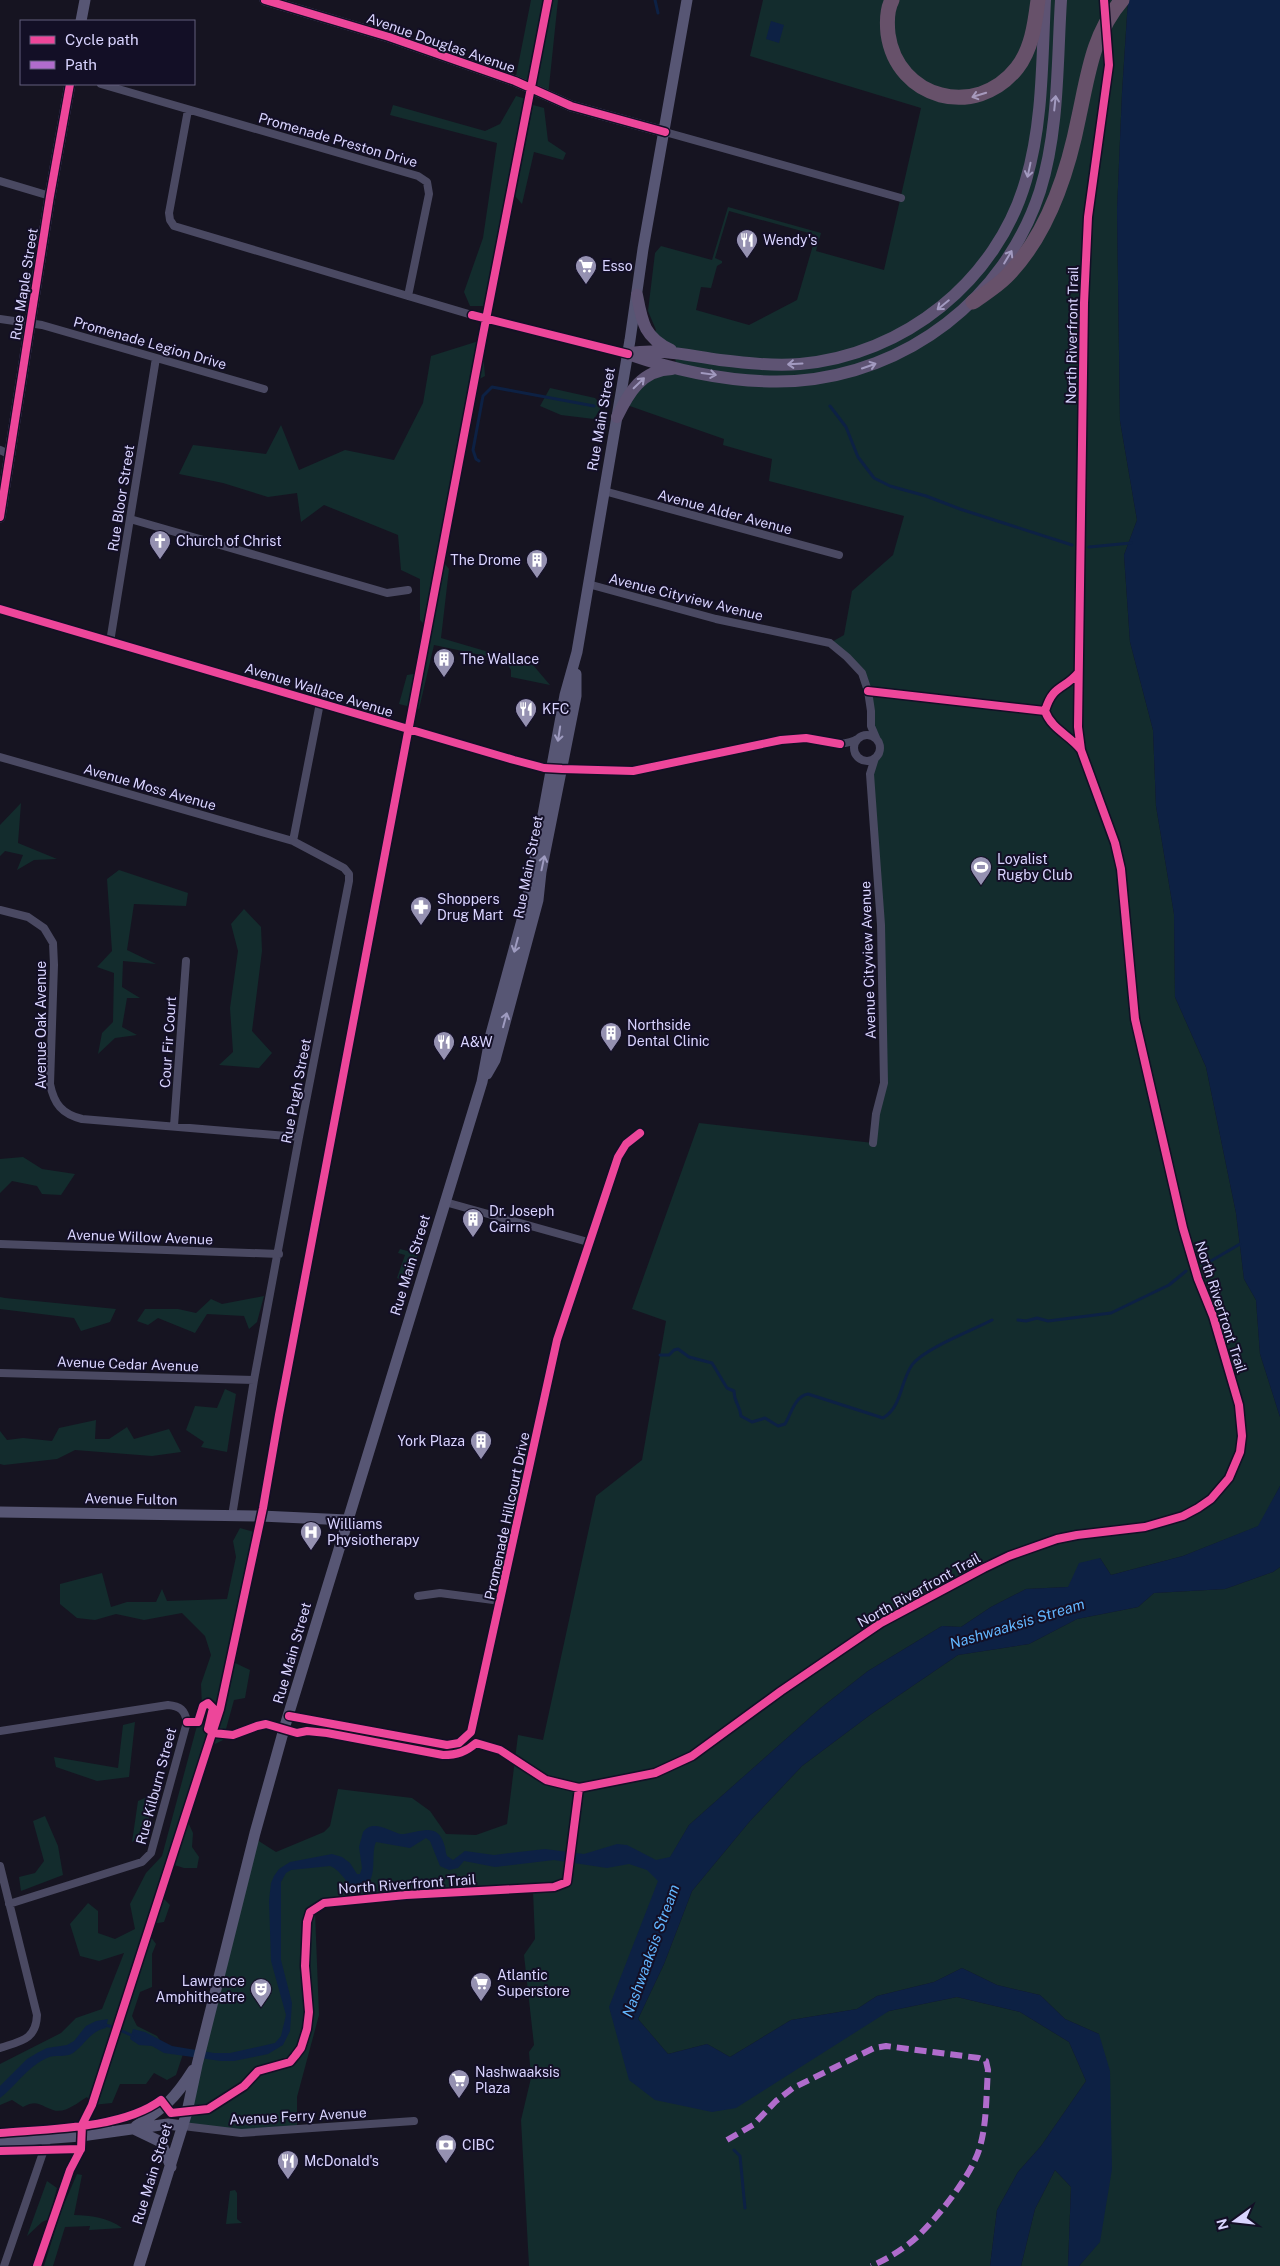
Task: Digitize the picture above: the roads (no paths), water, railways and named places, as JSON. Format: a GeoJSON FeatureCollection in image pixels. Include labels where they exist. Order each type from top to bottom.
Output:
{"type":"FeatureCollection","features":[{"type":"Feature","properties":{"kind":"highway"},"geometry":{"type":"LineString","coordinates":[[892,0],[887,26],[890,45],[899,65],[913,81],[929,91],[957,97],[971,97],[988,92],[1005,82],[1018,67],[1029,45],[1035,25],[1038,0]]}},
{"type":"Feature","properties":{"kind":"highway"},"geometry":{"type":"LineString","coordinates":[[973,302],[1006,277],[1029,246],[1052,206],[1073,146],[1093,54],[1101,31],[1122,0]]}},
{"type":"Feature","properties":{"kind":"main road"},"geometry":{"type":"LineString","coordinates":[[81,20],[85,0]]}},
{"type":"Feature","properties":{"kind":"main road","name":"Avenue Douglas Avenue"},"geometry":{"type":"LineString","coordinates":[[265,0],[389,37],[515,82],[571,106],[665,132]]}},
{"type":"Feature","properties":{"kind":"main road","name":"Rue Main Street"},"geometry":{"type":"LineString","coordinates":[[139,2266],[183,2126],[255,1833],[289,1716],[347,1520],[482,1082],[495,1060],[538,900],[566,694],[577,652],[628,354],[643,249],[687,0]]}},
{"type":"Feature","properties":{"kind":"main road"},"geometry":{"type":"LineString","coordinates":[[628,354],[644,351],[675,352],[720,360],[774,365],[799,364],[850,355],[893,338],[922,322],[966,286],[996,247],[1013,215],[1027,179],[1036,124],[1045,0]]}},
{"type":"Feature","properties":{"kind":"main road"},"geometry":{"type":"LineString","coordinates":[[628,354],[676,369],[755,380],[794,381],[852,372],[876,364],[917,344],[950,322],[973,302],[1004,263],[1028,222],[1040,191],[1052,136],[1062,0]]}},
{"type":"Feature","properties":{"kind":"main road","name":"Rue Maple Street"},"geometry":{"type":"LineString","coordinates":[[0,517],[5,452],[30,324],[70,85]]}},
{"type":"Feature","properties":{"kind":"main road"},"geometry":{"type":"LineString","coordinates":[[637,295],[642,321],[648,333],[655,341],[675,352]]}},
{"type":"Feature","properties":{"kind":"main road"},"geometry":{"type":"LineString","coordinates":[[617,417],[628,396],[640,381],[656,371],[676,369]]}},
{"type":"Feature","properties":{"kind":"main road","name":"Avenue Fulton"},"geometry":{"type":"LineString","coordinates":[[0,1512],[261,1516],[347,1520]]}},
{"type":"Feature","properties":{"kind":"main road"},"geometry":{"type":"LineString","coordinates":[[132,2129],[160,2110],[176,2096],[197,2065]]}},
{"type":"Feature","properties":{"kind":"main road"},"geometry":{"type":"LineString","coordinates":[[0,2142],[168,2124],[183,2126]]}},
{"type":"Feature","properties":{"kind":"main road"},"geometry":{"type":"LineString","coordinates":[[132,2129],[161,2142],[171,2167]]}},
{"type":"Feature","properties":{"kind":"street","name":"Promenade Preston Drive"},"geometry":{"type":"LineString","coordinates":[[104,85],[402,170],[418,176],[427,182],[428,200],[408,296]]}},
{"type":"Feature","properties":{"kind":"street"},"geometry":{"type":"LineString","coordinates":[[188,110],[169,213],[170,220],[174,226],[472,315]]}},
{"type":"Feature","properties":{"kind":"street","name":"Avenue Douglas Avenue"},"geometry":{"type":"LineString","coordinates":[[665,132],[901,198]]}},
{"type":"Feature","properties":{"kind":"street"},"geometry":{"type":"LineString","coordinates":[[0,182],[50,196]]}},
{"type":"Feature","properties":{"kind":"street","name":"Promenade Legion Drive"},"geometry":{"type":"LineString","coordinates":[[0,319],[42,325],[264,389]]}},
{"type":"Feature","properties":{"kind":"street"},"geometry":{"type":"LineString","coordinates":[[520,328],[628,354]]}},
{"type":"Feature","properties":{"kind":"street","name":"Rue Bloor Street"},"geometry":{"type":"LineString","coordinates":[[110,642],[156,358]]}},
{"type":"Feature","properties":{"kind":"street","name":"Avenue Alder Avenue"},"geometry":{"type":"LineString","coordinates":[[604,492],[839,555]]}},
{"type":"Feature","properties":{"kind":"street"},"geometry":{"type":"LineString","coordinates":[[130,520],[387,593],[408,590]]}},
{"type":"Feature","properties":{"kind":"street","name":"Avenue Cityview Avenue"},"geometry":{"type":"LineString","coordinates":[[588,584],[716,619],[830,643],[847,656],[862,673],[868,691],[871,726],[877,740]]}},
{"type":"Feature","properties":{"kind":"street","name":"Avenue Wallace Avenue"},"geometry":{"type":"LineString","coordinates":[[0,609],[514,760],[557,769],[633,771],[794,738],[840,744],[849,743],[860,737]]}},
{"type":"Feature","properties":{"kind":"street"},"geometry":{"type":"LineString","coordinates":[[868,691],[1045,711]]}},
{"type":"Feature","properties":{"kind":"street"},"geometry":{"type":"LineString","coordinates":[[293,840],[320,703]]}},
{"type":"Feature","properties":{"kind":"street"},"geometry":{"type":"LineString","coordinates":[[860,737],[870,736],[877,740],[879,751],[875,758],[868,761],[858,756],[854,745],[860,737],[871,726]]}},
{"type":"Feature","properties":{"kind":"street","name":"Avenue Wallace Avenue"},"geometry":{"type":"LineString","coordinates":[[840,744],[858,756]]}},
{"type":"Feature","properties":{"kind":"street","name":"Avenue Cityview Avenue"},"geometry":{"type":"LineString","coordinates":[[858,756],[870,774]]}},
{"type":"Feature","properties":{"kind":"street","name":"Avenue Moss Avenue"},"geometry":{"type":"LineString","coordinates":[[0,757],[293,840]]}},
{"type":"Feature","properties":{"kind":"street","name":"Avenue Cityview Avenue"},"geometry":{"type":"LineString","coordinates":[[873,1144],[876,1114],[884,1083],[881,925],[870,774],[875,758]]}},
{"type":"Feature","properties":{"kind":"street","name":"Rue Pugh Street"},"geometry":{"type":"LineString","coordinates":[[232,1516],[254,1380],[349,878],[347,870],[293,840]]}},
{"type":"Feature","properties":{"kind":"street","name":"Avenue Oak Avenue"},"geometry":{"type":"LineString","coordinates":[[0,910],[28,917],[44,928],[53,943],[50,1084],[53,1098],[60,1109],[70,1116],[82,1119],[299,1137]]}},
{"type":"Feature","properties":{"kind":"street","name":"Cour Fir Court"},"geometry":{"type":"LineString","coordinates":[[174,1126],[186,961]]}},
{"type":"Feature","properties":{"kind":"street","name":"Promenade Hillcourt Drive"},"geometry":{"type":"LineString","coordinates":[[289,1716],[447,1745],[459,1743],[471,1732],[502,1601],[558,1340],[588,1242],[618,1157],[626,1144],[640,1133]]}},
{"type":"Feature","properties":{"kind":"street"},"geometry":{"type":"LineString","coordinates":[[445,1202],[588,1242]]}},
{"type":"Feature","properties":{"kind":"street","name":"Avenue Willow Avenue"},"geometry":{"type":"LineString","coordinates":[[0,1244],[278,1254]]}},
{"type":"Feature","properties":{"kind":"street","name":"Avenue Cedar Avenue"},"geometry":{"type":"LineString","coordinates":[[0,1373],[254,1380]]}},
{"type":"Feature","properties":{"kind":"street"},"geometry":{"type":"LineString","coordinates":[[418,1596],[440,1593],[502,1601]]}},
{"type":"Feature","properties":{"kind":"street","name":"Rue Kilburn Street"},"geometry":{"type":"LineString","coordinates":[[0,1731],[168,1705],[175,1705],[182,1709],[186,1715],[187,1722],[151,1853],[142,1862],[9,1904]]}},
{"type":"Feature","properties":{"kind":"street"},"geometry":{"type":"LineString","coordinates":[[0,1866],[37,2015],[37,2025],[32,2034],[24,2040],[0,2048]]}},
{"type":"Feature","properties":{"kind":"street","name":"Avenue Ferry Avenue"},"geometry":{"type":"LineString","coordinates":[[183,2126],[241,2133],[414,2122]]}},
{"type":"Feature","properties":{"kind":"street"},"geometry":{"type":"LineString","coordinates":[[4,2266],[48,2138]]}},
{"type":"Feature","properties":{"kind":"water"},"geometry":{"type":"Polygon","coordinates":[[[1128,0],[1280,0],[1280,1417],[1260,1354],[1256,1300],[1244,1279],[1236,1213],[1206,1067],[1175,997],[1174,914],[1156,806],[1153,730],[1130,642],[1124,555],[1137,520],[1120,421],[1117,210],[1128,0]]]}},
{"type":"Feature","properties":{"kind":"water"},"geometry":{"type":"Polygon","coordinates":[[[771,21],[784,25],[779,43],[766,39],[771,21]]]}},
{"type":"Feature","properties":{"kind":"water","name":"Nashwaaksis Stream"},"geometry":{"type":"Polygon","coordinates":[[[1280,1486],[1280,1567],[1273,1572],[1225,1589],[1154,1593],[1138,1607],[1077,1619],[1029,1644],[958,1655],[870,1715],[802,1766],[750,1821],[692,1891],[664,1964],[638,2019],[668,2054],[707,2044],[730,2057],[791,2020],[857,2009],[877,1996],[934,1982],[962,1968],[997,1985],[1040,1995],[1065,2019],[1099,2034],[1110,2071],[1112,2169],[1100,2242],[1079,2266],[1068,2266],[1071,2187],[1055,2170],[1035,2209],[1021,2266],[990,2266],[997,2210],[1018,2172],[1041,2146],[1086,2081],[1069,2042],[1020,2012],[957,1997],[889,2011],[736,2108],[712,2112],[655,2100],[629,2080],[609,2007],[658,1881],[647,1870],[629,1864],[607,1868],[554,1860],[495,1867],[464,1861],[458,1868],[449,1870],[440,1866],[430,1841],[426,1838],[410,1848],[376,1842],[374,1847],[373,1873],[368,1883],[363,1887],[357,1887],[348,1883],[335,1868],[330,1866],[291,1870],[286,1873],[281,1882],[281,1960],[292,2003],[290,2031],[283,2045],[268,2054],[234,2061],[221,2061],[164,2053],[152,2046],[139,2045],[130,2039],[133,2029],[145,2032],[172,2046],[214,2053],[230,2053],[275,2043],[281,2036],[286,2015],[271,1961],[269,1901],[271,1883],[274,1876],[279,1869],[290,1862],[332,1854],[342,1857],[350,1863],[357,1874],[360,1874],[362,1868],[359,1847],[363,1832],[371,1826],[400,1834],[426,1830],[437,1832],[445,1846],[447,1856],[453,1860],[465,1851],[494,1855],[545,1849],[584,1854],[617,1844],[627,1845],[656,1860],[670,1857],[689,1825],[822,1707],[868,1671],[942,1626],[961,1627],[991,1607],[1026,1589],[1068,1587],[1079,1563],[1100,1558],[1111,1575],[1183,1556],[1258,1526],[1280,1486]]]}},
{"type":"Feature","properties":{"kind":"water"},"geometry":{"type":"Polygon","coordinates":[[[108,2019],[106,2028],[92,2035],[73,2053],[50,2057],[40,2062],[0,2098],[0,2086],[27,2059],[47,2048],[67,2045],[74,2041],[86,2026],[96,2021],[108,2019]]]}},
{"type":"Feature","properties":{"kind":"waterway"},"geometry":{"type":"LineString","coordinates":[[655,0],[658,13]]}},
{"type":"Feature","properties":{"kind":"waterway"},"geometry":{"type":"LineString","coordinates":[[479,461],[476,459],[473,450],[483,396],[492,387],[594,406]]}},
{"type":"Feature","properties":{"kind":"waterway"},"geometry":{"type":"LineString","coordinates":[[830,406],[846,427],[858,457],[874,478],[890,486],[926,496],[960,509],[1072,545]]}},
{"type":"Feature","properties":{"kind":"waterway"},"geometry":{"type":"LineString","coordinates":[[1089,547],[1131,543]]}},
{"type":"Feature","properties":{"kind":"waterway"},"geometry":{"type":"LineString","coordinates":[[1204,1265],[1240,1244]]}},
{"type":"Feature","properties":{"kind":"waterway"},"geometry":{"type":"LineString","coordinates":[[1018,1320],[1026,1321],[1037,1318],[1048,1321],[1111,1313],[1169,1285],[1186,1271]]}},
{"type":"Feature","properties":{"kind":"waterway"},"geometry":{"type":"LineString","coordinates":[[660,1355],[669,1355],[678,1349],[689,1357],[712,1363],[727,1388],[734,1391],[741,1416],[752,1422],[765,1418],[778,1426],[785,1424],[800,1398],[808,1394],[883,1418],[894,1407],[908,1372],[918,1359],[937,1346],[992,1320]]}},
{"type":"Feature","properties":{"kind":"waterway"},"geometry":{"type":"LineString","coordinates":[[105,2025],[113,2027]]}},
{"type":"Feature","properties":{"kind":"waterway"},"geometry":{"type":"LineString","coordinates":[[122,2031],[133,2036]]}},
{"type":"Feature","properties":{"kind":"waterway"},"geometry":{"type":"LineString","coordinates":[[734,2150],[740,2156],[745,2208]]}},
{"type":"Feature","properties":{"kind":"place","name":"Wendy's"},"geometry":{"type":"Point","coordinates":[747,259]}},
{"type":"Feature","properties":{"kind":"place","name":"Esso"},"geometry":{"type":"Point","coordinates":[586,285]}},
{"type":"Feature","properties":{"kind":"place","name":"Church of Christ"},"geometry":{"type":"Point","coordinates":[160,560]}},
{"type":"Feature","properties":{"kind":"place","name":"The Drome"},"geometry":{"type":"Point","coordinates":[537,579]}},
{"type":"Feature","properties":{"kind":"place","name":"The Wallace"},"geometry":{"type":"Point","coordinates":[444,678]}},
{"type":"Feature","properties":{"kind":"place","name":"KFC"},"geometry":{"type":"Point","coordinates":[526,728]}},
{"type":"Feature","properties":{"kind":"place","name":"Loyalist Rugby Club"},"geometry":{"type":"Point","coordinates":[981,886]}},
{"type":"Feature","properties":{"kind":"place","name":"Shoppers Drug Mart"},"geometry":{"type":"Point","coordinates":[421,926]}},
{"type":"Feature","properties":{"kind":"place","name":"Northside Dental Clinic"},"geometry":{"type":"Point","coordinates":[611,1052]}},
{"type":"Feature","properties":{"kind":"place","name":"A&W"},"geometry":{"type":"Point","coordinates":[444,1061]}},
{"type":"Feature","properties":{"kind":"place","name":"Dr. Joseph Cairns"},"geometry":{"type":"Point","coordinates":[473,1238]}},
{"type":"Feature","properties":{"kind":"place","name":"York Plaza"},"geometry":{"type":"Point","coordinates":[481,1460]}},
{"type":"Feature","properties":{"kind":"place","name":"Williams Physiotherapy"},"geometry":{"type":"Point","coordinates":[311,1551]}},
{"type":"Feature","properties":{"kind":"place","name":"Atlantic Superstore"},"geometry":{"type":"Point","coordinates":[481,2002]}},
{"type":"Feature","properties":{"kind":"place","name":"Lawrence Amphitheatre"},"geometry":{"type":"Point","coordinates":[261,2008]}},
{"type":"Feature","properties":{"kind":"place","name":"Nashwaaksis Plaza"},"geometry":{"type":"Point","coordinates":[459,2099]}},
{"type":"Feature","properties":{"kind":"place","name":"CIBC"},"geometry":{"type":"Point","coordinates":[446,2164]}},
{"type":"Feature","properties":{"kind":"place","name":"McDonald's"},"geometry":{"type":"Point","coordinates":[288,2180]}}]}
